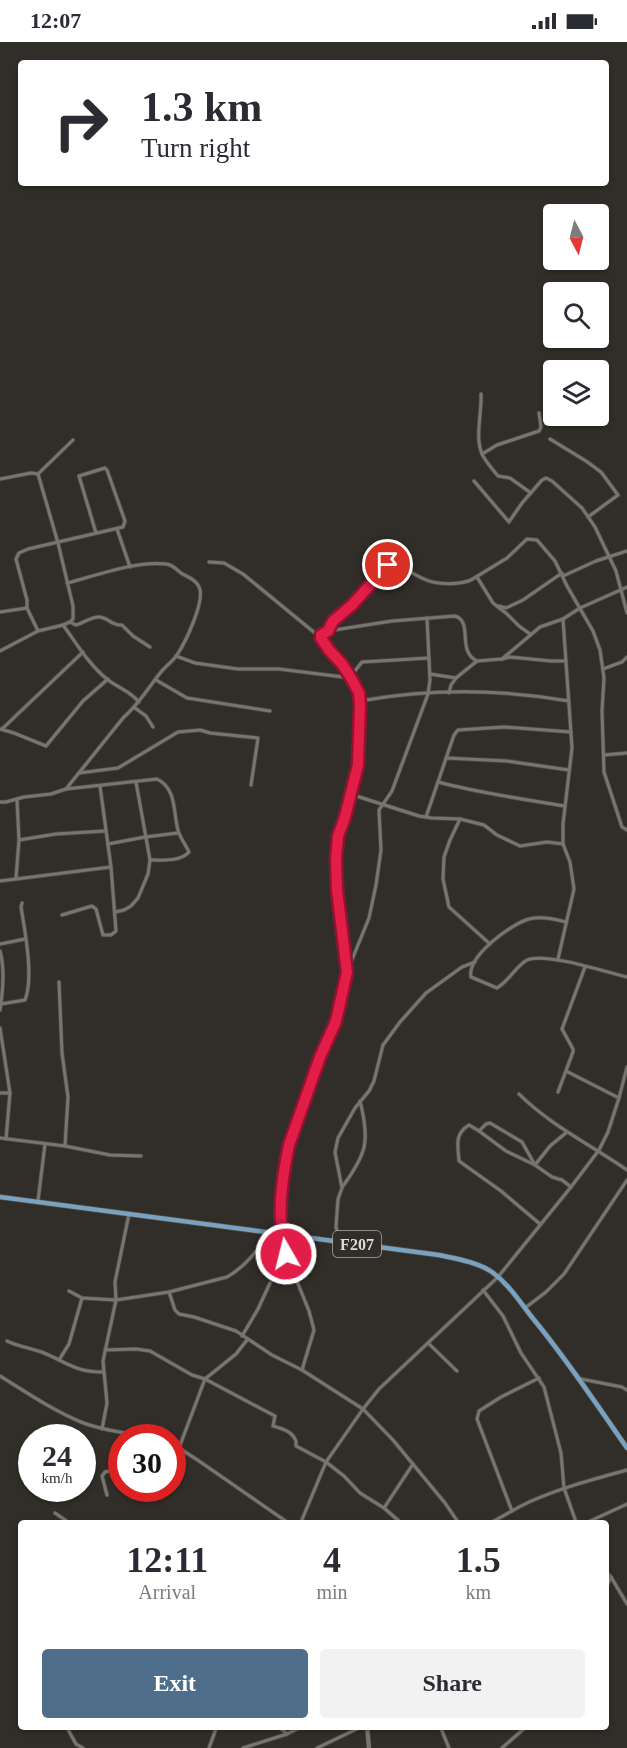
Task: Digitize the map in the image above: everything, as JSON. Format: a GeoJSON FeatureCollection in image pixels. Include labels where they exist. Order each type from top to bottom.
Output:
{"type":"FeatureCollection","features":[{"type":"Feature","properties":{"kind":"main road","name":"F207"},"geometry":{"type":"LineString","coordinates":[[0,1197],[440,1255],[483,1267],[511,1290],[554,1343],[626,1445]]}},
{"type":"Feature","properties":{"kind":"street"},"geometry":{"type":"LineString","coordinates":[[481,394],[478,430],[482,454],[498,476],[510,478],[531,493]]}},
{"type":"Feature","properties":{"kind":"street"},"geometry":{"type":"LineString","coordinates":[[482,454],[497,444],[538,431],[541,427],[539,413]]}},
{"type":"Feature","properties":{"kind":"street"},"geometry":{"type":"LineString","coordinates":[[550,439],[601,472],[618,495],[588,517]]}},
{"type":"Feature","properties":{"kind":"street"},"geometry":{"type":"LineString","coordinates":[[38,474],[73,440]]}},
{"type":"Feature","properties":{"kind":"street"},"geometry":{"type":"LineString","coordinates":[[38,632],[27,608],[27,600],[16,562],[17,556],[28,549],[123,527],[125,521],[107,470],[102,469],[79,476],[96,533]]}},
{"type":"Feature","properties":{"kind":"street"},"geometry":{"type":"LineString","coordinates":[[0,479],[31,473],[38,474]]}},
{"type":"Feature","properties":{"kind":"street"},"geometry":{"type":"LineString","coordinates":[[0,651],[38,632],[63,626],[73,619],[73,606],[58,543],[38,474]]}},
{"type":"Feature","properties":{"kind":"street"},"geometry":{"type":"LineString","coordinates":[[474,482],[509,522],[542,480],[549,479],[582,508],[595,527],[616,571],[627,613]]}},
{"type":"Feature","properties":{"kind":"street"},"geometry":{"type":"LineString","coordinates":[[117,529],[130,567]]}},
{"type":"Feature","properties":{"kind":"street"},"geometry":{"type":"LineString","coordinates":[[328,631],[333,621],[352,605],[388,565],[397,565],[425,580],[436,583],[465,582],[507,558],[527,539],[537,540],[555,561],[593,631],[600,650],[603,669],[604,772],[622,827],[627,830]]}},
{"type":"Feature","properties":{"kind":"street"},"geometry":{"type":"LineString","coordinates":[[497,606],[506,608],[562,575],[627,551]]}},
{"type":"Feature","properties":{"kind":"street"},"geometry":{"type":"LineString","coordinates":[[209,562],[224,563],[243,574],[321,638],[342,664],[359,693],[358,765],[338,836],[336,859],[337,890],[347,972]]}},
{"type":"Feature","properties":{"kind":"street"},"geometry":{"type":"LineString","coordinates":[[66,789],[176,656],[196,616],[200,601],[200,588],[195,581],[179,572],[175,566],[167,564],[142,564],[67,583]]}},
{"type":"Feature","properties":{"kind":"street"},"geometry":{"type":"LineString","coordinates":[[477,577],[493,603],[531,634]]}},
{"type":"Feature","properties":{"kind":"street"},"geometry":{"type":"LineString","coordinates":[[502,659],[540,627],[563,619],[580,608],[627,587]]}},
{"type":"Feature","properties":{"kind":"street"},"geometry":{"type":"LineString","coordinates":[[0,612],[27,608]]}},
{"type":"Feature","properties":{"kind":"street"},"geometry":{"type":"LineString","coordinates":[[321,638],[322,633],[328,631],[455,616],[464,622],[465,645],[472,659],[477,661],[510,657],[565,661]]}},
{"type":"Feature","properties":{"kind":"street"},"geometry":{"type":"LineString","coordinates":[[70,622],[76,625],[102,617],[115,625],[122,625],[133,636],[150,646]]}},
{"type":"Feature","properties":{"kind":"street"},"geometry":{"type":"LineString","coordinates":[[302,1370],[314,1330],[313,1322],[286,1254],[281,1221],[283,1171],[289,1145],[320,1057],[336,1021],[347,972],[369,918],[381,850],[380,810],[392,791],[428,694],[430,674],[427,618]]}},
{"type":"Feature","properties":{"kind":"street"},"geometry":{"type":"LineString","coordinates":[[558,959],[574,889],[570,862],[563,844],[572,748],[563,619]]}},
{"type":"Feature","properties":{"kind":"street"},"geometry":{"type":"LineString","coordinates":[[63,626],[88,661],[139,702]]}},
{"type":"Feature","properties":{"kind":"street"},"geometry":{"type":"LineString","coordinates":[[83,652],[1,729],[46,746],[83,701],[108,679]]}},
{"type":"Feature","properties":{"kind":"street"},"geometry":{"type":"LineString","coordinates":[[176,656],[195,663],[238,669],[279,669],[351,678]]}},
{"type":"Feature","properties":{"kind":"street"},"geometry":{"type":"LineString","coordinates":[[603,669],[622,662],[627,657]]}},
{"type":"Feature","properties":{"kind":"street"},"geometry":{"type":"LineString","coordinates":[[351,678],[362,662],[429,658]]}},
{"type":"Feature","properties":{"kind":"street"},"geometry":{"type":"LineString","coordinates":[[449,693],[456,678],[477,661]]}},
{"type":"Feature","properties":{"kind":"street"},"geometry":{"type":"LineString","coordinates":[[430,674],[456,678]]}},
{"type":"Feature","properties":{"kind":"street"},"geometry":{"type":"LineString","coordinates":[[156,680],[187,698],[270,711]]}},
{"type":"Feature","properties":{"kind":"street"},"geometry":{"type":"LineString","coordinates":[[360,702],[388,696],[486,691],[526,694],[569,701]]}},
{"type":"Feature","properties":{"kind":"street"},"geometry":{"type":"LineString","coordinates":[[135,708],[146,716],[153,727]]}},
{"type":"Feature","properties":{"kind":"street"},"geometry":{"type":"LineString","coordinates":[[426,817],[454,735],[458,730],[504,727],[571,732]]}},
{"type":"Feature","properties":{"kind":"street"},"geometry":{"type":"LineString","coordinates":[[79,773],[118,768],[178,732],[200,730],[258,738],[251,785]]}},
{"type":"Feature","properties":{"kind":"street"},"geometry":{"type":"LineString","coordinates":[[604,755],[627,753]]}},
{"type":"Feature","properties":{"kind":"street"},"geometry":{"type":"LineString","coordinates":[[446,758],[507,761],[569,770]]}},
{"type":"Feature","properties":{"kind":"street"},"geometry":{"type":"LineString","coordinates":[[0,802],[51,794],[66,789],[136,782],[153,778],[165,782],[172,794],[178,833],[189,850],[188,855],[179,858],[150,860]]}},
{"type":"Feature","properties":{"kind":"street"},"geometry":{"type":"LineString","coordinates":[[115,912],[131,906],[138,898],[148,874],[150,860],[136,782]]}},
{"type":"Feature","properties":{"kind":"street"},"geometry":{"type":"LineString","coordinates":[[438,782],[473,791],[565,806]]}},
{"type":"Feature","properties":{"kind":"street"},"geometry":{"type":"LineString","coordinates":[[62,915],[92,906],[96,909],[101,933],[105,936],[116,931],[111,867],[100,786]]}},
{"type":"Feature","properties":{"kind":"street"},"geometry":{"type":"LineString","coordinates":[[350,794],[426,817],[460,819],[484,825],[497,835],[520,846],[547,842],[563,844]]}},
{"type":"Feature","properties":{"kind":"street"},"geometry":{"type":"LineString","coordinates":[[16,878],[19,840],[17,800]]}},
{"type":"Feature","properties":{"kind":"street"},"geometry":{"type":"LineString","coordinates":[[460,819],[444,857],[443,879],[448,907],[490,944]]}},
{"type":"Feature","properties":{"kind":"street"},"geometry":{"type":"LineString","coordinates":[[19,840],[56,834],[105,831]]}},
{"type":"Feature","properties":{"kind":"street"},"geometry":{"type":"LineString","coordinates":[[108,844],[178,833]]}},
{"type":"Feature","properties":{"kind":"street"},"geometry":{"type":"LineString","coordinates":[[0,880],[111,867]]}},
{"type":"Feature","properties":{"kind":"street"},"geometry":{"type":"LineString","coordinates":[[1,1004],[25,1000],[27,996],[28,959],[22,903]]}},
{"type":"Feature","properties":{"kind":"street"},"geometry":{"type":"LineString","coordinates":[[566,922],[540,917],[513,926],[490,944],[475,962],[470,973],[471,977],[497,988],[506,982],[525,961],[532,958],[558,959],[627,977]]}},
{"type":"Feature","properties":{"kind":"street"},"geometry":{"type":"LineString","coordinates":[[0,944],[25,939]]}},
{"type":"Feature","properties":{"kind":"street"},"geometry":{"type":"LineString","coordinates":[[0,951],[2,959],[0,1010]]}},
{"type":"Feature","properties":{"kind":"street"},"geometry":{"type":"LineString","coordinates":[[342,1188],[336,1152],[338,1138],[374,1081],[383,1045],[426,993],[462,967],[475,962]]}},
{"type":"Feature","properties":{"kind":"street"},"geometry":{"type":"LineString","coordinates":[[558,1092],[573,1049],[562,1033],[562,1024],[573,1002],[585,967]]}},
{"type":"Feature","properties":{"kind":"street"},"geometry":{"type":"LineString","coordinates":[[59,982],[62,1053],[68,1097],[65,1146]]}},
{"type":"Feature","properties":{"kind":"street"},"geometry":{"type":"LineString","coordinates":[[0,1028],[10,1094],[6,1139]]}},
{"type":"Feature","properties":{"kind":"street"},"geometry":{"type":"LineString","coordinates":[[302,1520],[326,1462],[379,1389],[498,1277],[599,1150],[620,1098],[627,1067]]}},
{"type":"Feature","properties":{"kind":"street"},"geometry":{"type":"LineString","coordinates":[[566,1071],[620,1098]]}},
{"type":"Feature","properties":{"kind":"street"},"geometry":{"type":"LineString","coordinates":[[0,1093],[10,1094]]}},
{"type":"Feature","properties":{"kind":"street"},"geometry":{"type":"LineString","coordinates":[[519,1094],[567,1132],[599,1150],[627,1170]]}},
{"type":"Feature","properties":{"kind":"street"},"geometry":{"type":"LineString","coordinates":[[340,1242],[336,1227],[336,1214],[342,1188],[358,1165],[366,1142],[365,1121],[360,1101]]}},
{"type":"Feature","properties":{"kind":"street"},"geometry":{"type":"LineString","coordinates":[[479,1131],[486,1124],[490,1124],[522,1142],[535,1165]]}},
{"type":"Feature","properties":{"kind":"street"},"geometry":{"type":"LineString","coordinates":[[540,1224],[501,1191],[459,1161],[457,1137],[462,1130],[469,1125],[506,1151],[535,1165],[552,1178],[562,1180],[571,1187]]}},
{"type":"Feature","properties":{"kind":"street"},"geometry":{"type":"LineString","coordinates":[[535,1165],[550,1146],[567,1132]]}},
{"type":"Feature","properties":{"kind":"street"},"geometry":{"type":"LineString","coordinates":[[0,1138],[65,1146],[110,1155],[141,1156]]}},
{"type":"Feature","properties":{"kind":"street"},"geometry":{"type":"LineString","coordinates":[[38,1202],[45,1144]]}},
{"type":"Feature","properties":{"kind":"street"},"geometry":{"type":"LineString","coordinates":[[525,1308],[564,1274],[627,1180]]}},
{"type":"Feature","properties":{"kind":"street"},"geometry":{"type":"LineString","coordinates":[[102,1429],[107,1403],[103,1372],[105,1350],[116,1299],[115,1282],[129,1214]]}},
{"type":"Feature","properties":{"kind":"street"},"geometry":{"type":"LineString","coordinates":[[69,1291],[82,1298],[116,1299],[169,1292],[227,1277],[234,1273],[259,1246],[266,1233]]}},
{"type":"Feature","properties":{"kind":"street"},"geometry":{"type":"LineString","coordinates":[[242,1336],[270,1283]]}},
{"type":"Feature","properties":{"kind":"street"},"geometry":{"type":"LineString","coordinates":[[483,1290],[503,1316],[521,1353],[544,1387],[558,1442],[564,1488],[575,1520]]}},
{"type":"Feature","properties":{"kind":"street"},"geometry":{"type":"LineString","coordinates":[[169,1292],[175,1310],[179,1314],[236,1331],[247,1340],[302,1370],[363,1409],[393,1440],[457,1520]]}},
{"type":"Feature","properties":{"kind":"street"},"geometry":{"type":"LineString","coordinates":[[59,1361],[69,1344],[82,1298]]}},
{"type":"Feature","properties":{"kind":"street"},"geometry":{"type":"LineString","coordinates":[[186,1429],[205,1379],[236,1354],[247,1340]]}},
{"type":"Feature","properties":{"kind":"street"},"geometry":{"type":"LineString","coordinates":[[7,1341],[43,1353],[70,1367],[89,1372],[103,1372]]}},
{"type":"Feature","properties":{"kind":"street"},"geometry":{"type":"LineString","coordinates":[[428,1343],[457,1371]]}},
{"type":"Feature","properties":{"kind":"street"},"geometry":{"type":"LineString","coordinates":[[105,1350],[150,1351],[192,1375],[205,1379],[275,1416],[273,1426],[285,1429],[295,1438],[296,1446],[326,1462],[360,1493],[398,1520]]}},
{"type":"Feature","properties":{"kind":"street"},"geometry":{"type":"LineString","coordinates":[[0,1376],[52,1408],[108,1431]]}},
{"type":"Feature","properties":{"kind":"street"},"geometry":{"type":"LineString","coordinates":[[512,1511],[477,1415],[478,1411],[501,1397],[538,1378]]}},
{"type":"Feature","properties":{"kind":"street"},"geometry":{"type":"LineString","coordinates":[[579,1379],[622,1387],[627,1390]]}},
{"type":"Feature","properties":{"kind":"street"},"geometry":{"type":"LineString","coordinates":[[186,1453],[284,1520]]}},
{"type":"Feature","properties":{"kind":"street"},"geometry":{"type":"LineString","coordinates":[[384,1508],[413,1464]]}},
{"type":"Feature","properties":{"kind":"street"},"geometry":{"type":"LineString","coordinates":[[496,1520],[528,1502],[564,1488],[627,1470]]}},
{"type":"Feature","properties":{"kind":"street"},"geometry":{"type":"LineString","coordinates":[[107,1495],[102,1476],[108,1471]]}},
{"type":"Feature","properties":{"kind":"street"},"geometry":{"type":"LineString","coordinates":[[592,1520],[627,1504]]}},
{"type":"Feature","properties":{"kind":"street"},"geometry":{"type":"LineString","coordinates":[[54,1513],[65,1520]]}},
{"type":"Feature","properties":{"kind":"street"},"geometry":{"type":"LineString","coordinates":[[609,1581],[611,1577]]}},
{"type":"Feature","properties":{"kind":"street"},"geometry":{"type":"LineString","coordinates":[[611,1577],[627,1604]]}},
{"type":"Feature","properties":{"kind":"street"},"geometry":{"type":"LineString","coordinates":[[68,1730],[76,1744],[83,1748]]}},
{"type":"Feature","properties":{"kind":"street"},"geometry":{"type":"LineString","coordinates":[[209,1748],[216,1730]]}},
{"type":"Feature","properties":{"kind":"street"},"geometry":{"type":"LineString","coordinates":[[282,1730],[287,1734]]}},
{"type":"Feature","properties":{"kind":"street"},"geometry":{"type":"LineString","coordinates":[[243,1748],[295,1730]]}},
{"type":"Feature","properties":{"kind":"street"},"geometry":{"type":"LineString","coordinates":[[317,1748],[355,1730]]}},
{"type":"Feature","properties":{"kind":"street"},"geometry":{"type":"LineString","coordinates":[[368,1730],[369,1748]]}},
{"type":"Feature","properties":{"kind":"street"},"geometry":{"type":"LineString","coordinates":[[442,1730],[449,1748]]}},
{"type":"Feature","properties":{"kind":"street"},"geometry":{"type":"LineString","coordinates":[[502,1748],[522,1730]]}},
{"type":"Feature","properties":{"kind":"street"},"geometry":{"type":"LineString","coordinates":[[71,1748],[76,1744]]}},
{"type":"Feature","properties":{"kind":"route"},"geometry":{"type":"LineString","coordinates":[[286,1254],[281,1221],[283,1171],[289,1145],[320,1057],[336,1021],[347,972],[337,890],[336,859],[338,836],[358,765],[360,705],[359,693],[351,678],[329,650],[321,635],[328,631],[333,621],[352,605],[388,565]]}}]}
